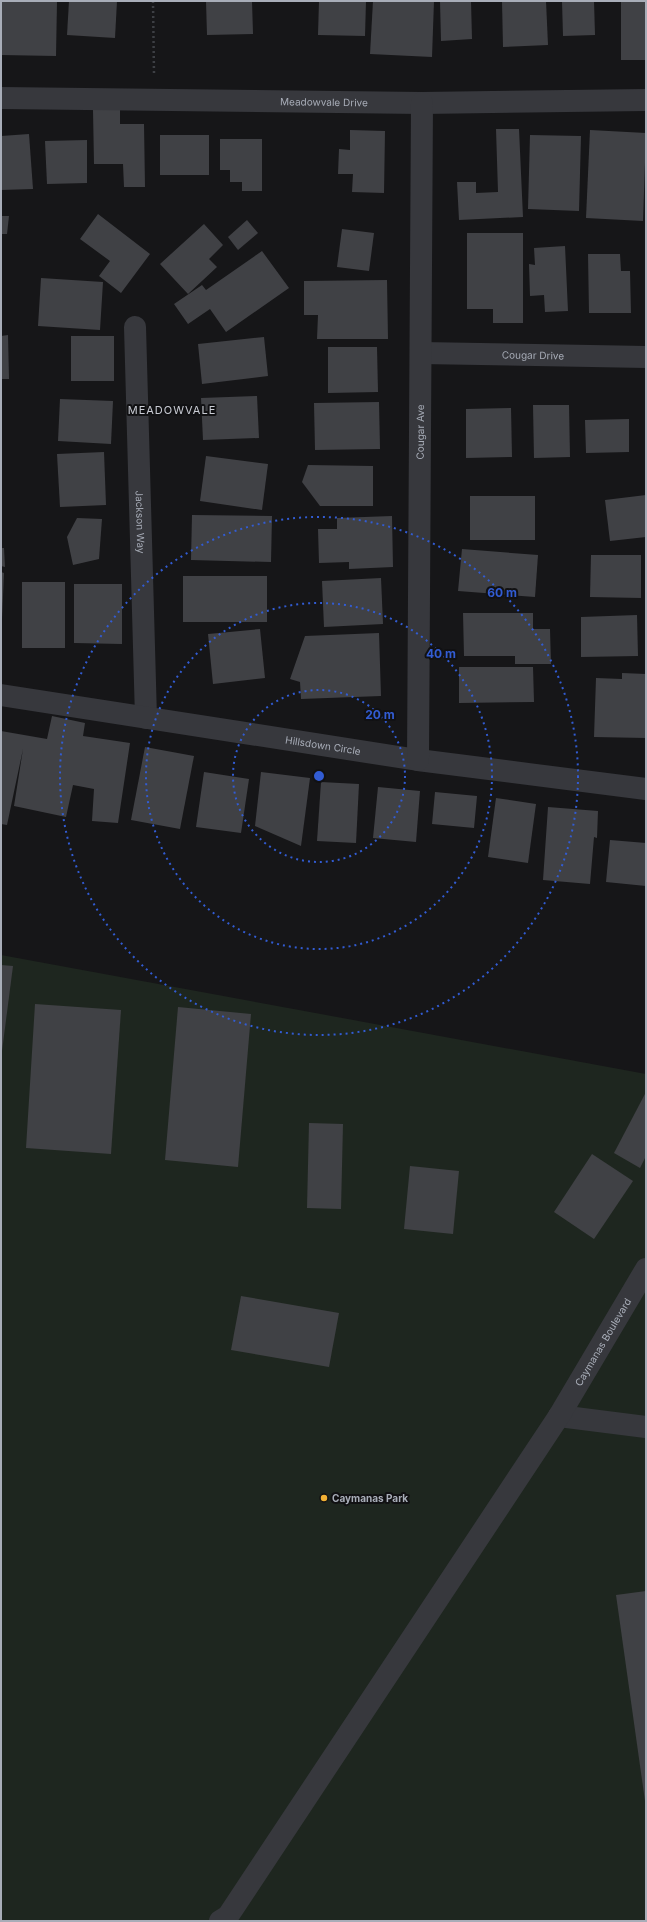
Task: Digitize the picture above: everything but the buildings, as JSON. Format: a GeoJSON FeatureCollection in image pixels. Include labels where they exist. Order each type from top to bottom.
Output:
{"type":"FeatureCollection","features":[{"type":"Feature","properties":{"kind":"street","name":"Meadowvale Drive"},"geometry":{"type":"LineString","coordinates":[[1,98],[422,103],[646,100]]}},
{"type":"Feature","properties":{"kind":"street","name":"Cougar Ave"},"geometry":{"type":"LineString","coordinates":[[418,760],[422,103]]}},
{"type":"Feature","properties":{"kind":"street","name":"Jackson Way"},"geometry":{"type":"LineString","coordinates":[[135,327],[146,718]]}},
{"type":"Feature","properties":{"kind":"street","name":"Cougar Drive"},"geometry":{"type":"LineString","coordinates":[[421,353],[646,357]]}},
{"type":"Feature","properties":{"kind":"street","name":"Hillsdown Circle"},"geometry":{"type":"LineString","coordinates":[[1,695],[418,760],[646,789]]}},
{"type":"Feature","properties":{"kind":"street","name":"Caymanas Boulevard"},"geometry":{"type":"LineString","coordinates":[[220,1921],[228,1916],[560,1416],[646,1269]]}},
{"type":"Feature","properties":{"kind":"street"},"geometry":{"type":"LineString","coordinates":[[560,1416],[646,1427]]}},
{"type":"Feature","properties":{"kind":"path"},"geometry":{"type":"LineString","coordinates":[[153,1],[155,100]]}},
{"type":"Feature","properties":{"kind":"shaded area","name":"Caymanas Park"},"geometry":{"type":"Polygon","coordinates":[[[1,955],[646,1074],[646,1921],[1,1921],[1,955]]]}},
{"type":"Feature","properties":{"kind":"place","name":"Caymanas Park"},"geometry":{"type":"Point","coordinates":[324,1498]}},
{"type":"Feature","properties":{"kind":"district","name":"MEADOWVALE"},"geometry":{"type":"Point","coordinates":[172,410]}}]}
